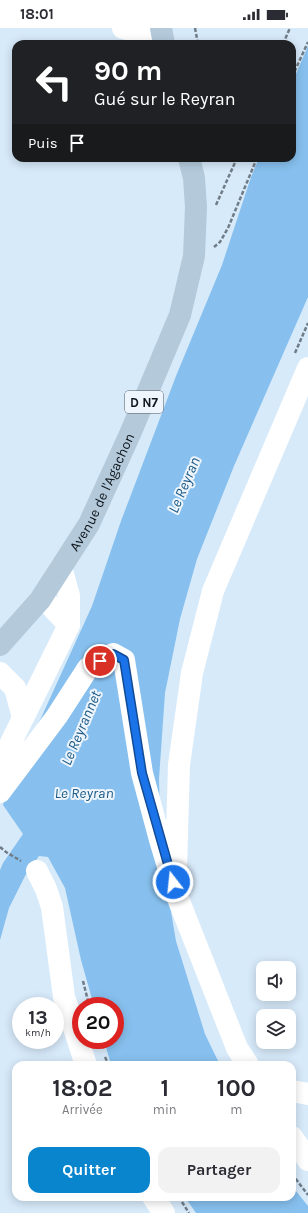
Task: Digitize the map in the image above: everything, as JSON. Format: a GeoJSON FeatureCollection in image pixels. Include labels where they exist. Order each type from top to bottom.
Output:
{"type":"FeatureCollection","features":[{"type":"Feature","properties":{"kind":"main road","name":"Avenue de l'Agachon"},"geometry":{"type":"LineString","coordinates":[[0,645],[40,600],[89,524],[130,434],[180,314],[194,256],[196,208],[194,178],[190,162]]}},
{"type":"Feature","properties":{"kind":"street"},"geometry":{"type":"LineString","coordinates":[[124,28],[163,37]]}},
{"type":"Feature","properties":{"kind":"street"},"geometry":{"type":"LineString","coordinates":[[177,896],[176,848],[179,765],[192,673],[212,591],[308,368]]}},
{"type":"Feature","properties":{"kind":"street"},"geometry":{"type":"LineString","coordinates":[[0,765],[69,625],[70,596],[61,567]]}},
{"type":"Feature","properties":{"kind":"street"},"geometry":{"type":"LineString","coordinates":[[40,600],[49,604],[69,625]]}},
{"type":"Feature","properties":{"kind":"street"},"geometry":{"type":"LineString","coordinates":[[0,792],[57,716],[88,668],[113,654],[124,660],[142,773],[177,896],[237,1048],[245,1061]]}},
{"type":"Feature","properties":{"kind":"street"},"geometry":{"type":"LineString","coordinates":[[0,673],[15,688],[23,718]]}},
{"type":"Feature","properties":{"kind":"street"},"geometry":{"type":"LineString","coordinates":[[37,871],[46,889],[52,907],[64,996],[85,1061]]}},
{"type":"Feature","properties":{"kind":"street"},"geometry":{"type":"LineString","coordinates":[[296,1092],[308,1094]]}},
{"type":"Feature","properties":{"kind":"street"},"geometry":{"type":"LineString","coordinates":[[296,1143],[308,1160]]}},
{"type":"Feature","properties":{"kind":"street"},"geometry":{"type":"LineString","coordinates":[[156,1201],[164,1213]]}},
{"type":"Feature","properties":{"kind":"path"},"geometry":{"type":"LineString","coordinates":[[196,28],[198,40]]}},
{"type":"Feature","properties":{"kind":"path"},"geometry":{"type":"LineString","coordinates":[[285,40],[290,28]]}},
{"type":"Feature","properties":{"kind":"path"},"geometry":{"type":"LineString","coordinates":[[296,68],[308,42]]}},
{"type":"Feature","properties":{"kind":"path"},"geometry":{"type":"LineString","coordinates":[[194,256],[210,250],[220,242],[228,228],[255,162]]}},
{"type":"Feature","properties":{"kind":"path"},"geometry":{"type":"LineString","coordinates":[[0,847],[6,852]]}},
{"type":"Feature","properties":{"kind":"path"},"geometry":{"type":"LineString","coordinates":[[296,1179],[308,1195]]}},
{"type":"Feature","properties":{"kind":"path"},"geometry":{"type":"LineString","coordinates":[[181,1201],[189,1213]]}},
{"type":"Feature","properties":{"kind":"water","name":"Le Reyran"},"geometry":{"type":"Polygon","coordinates":[[[308,46],[308,297],[234,466],[197,559],[180,619],[165,693],[159,779],[161,853],[176,941],[205,1034],[218,1061],[110,1061],[107,1049],[124,1049],[124,997],[91,997],[81,960],[65,888],[48,857],[39,856],[25,876],[9,908],[0,940],[0,870],[3,863],[23,834],[3,805],[13,769],[41,718],[92,606],[121,521],[176,376],[222,265],[257,162],[296,162],[296,74],[308,46]]]}},
{"type":"Feature","properties":{"kind":"water"},"geometry":{"type":"Polygon","coordinates":[[[296,1191],[308,1206],[308,1213],[196,1213],[188,1201],[296,1201],[296,1191]]]}},
{"type":"Feature","properties":{"kind":"route"},"geometry":{"type":"LineString","coordinates":[[100,661],[113,654],[124,660],[142,773],[173,882]]}},
{"type":"Feature","properties":{"kind":"water label","name":"Le Reyrannet"},"geometry":{"type":"Point","coordinates":[81,728]}}]}
